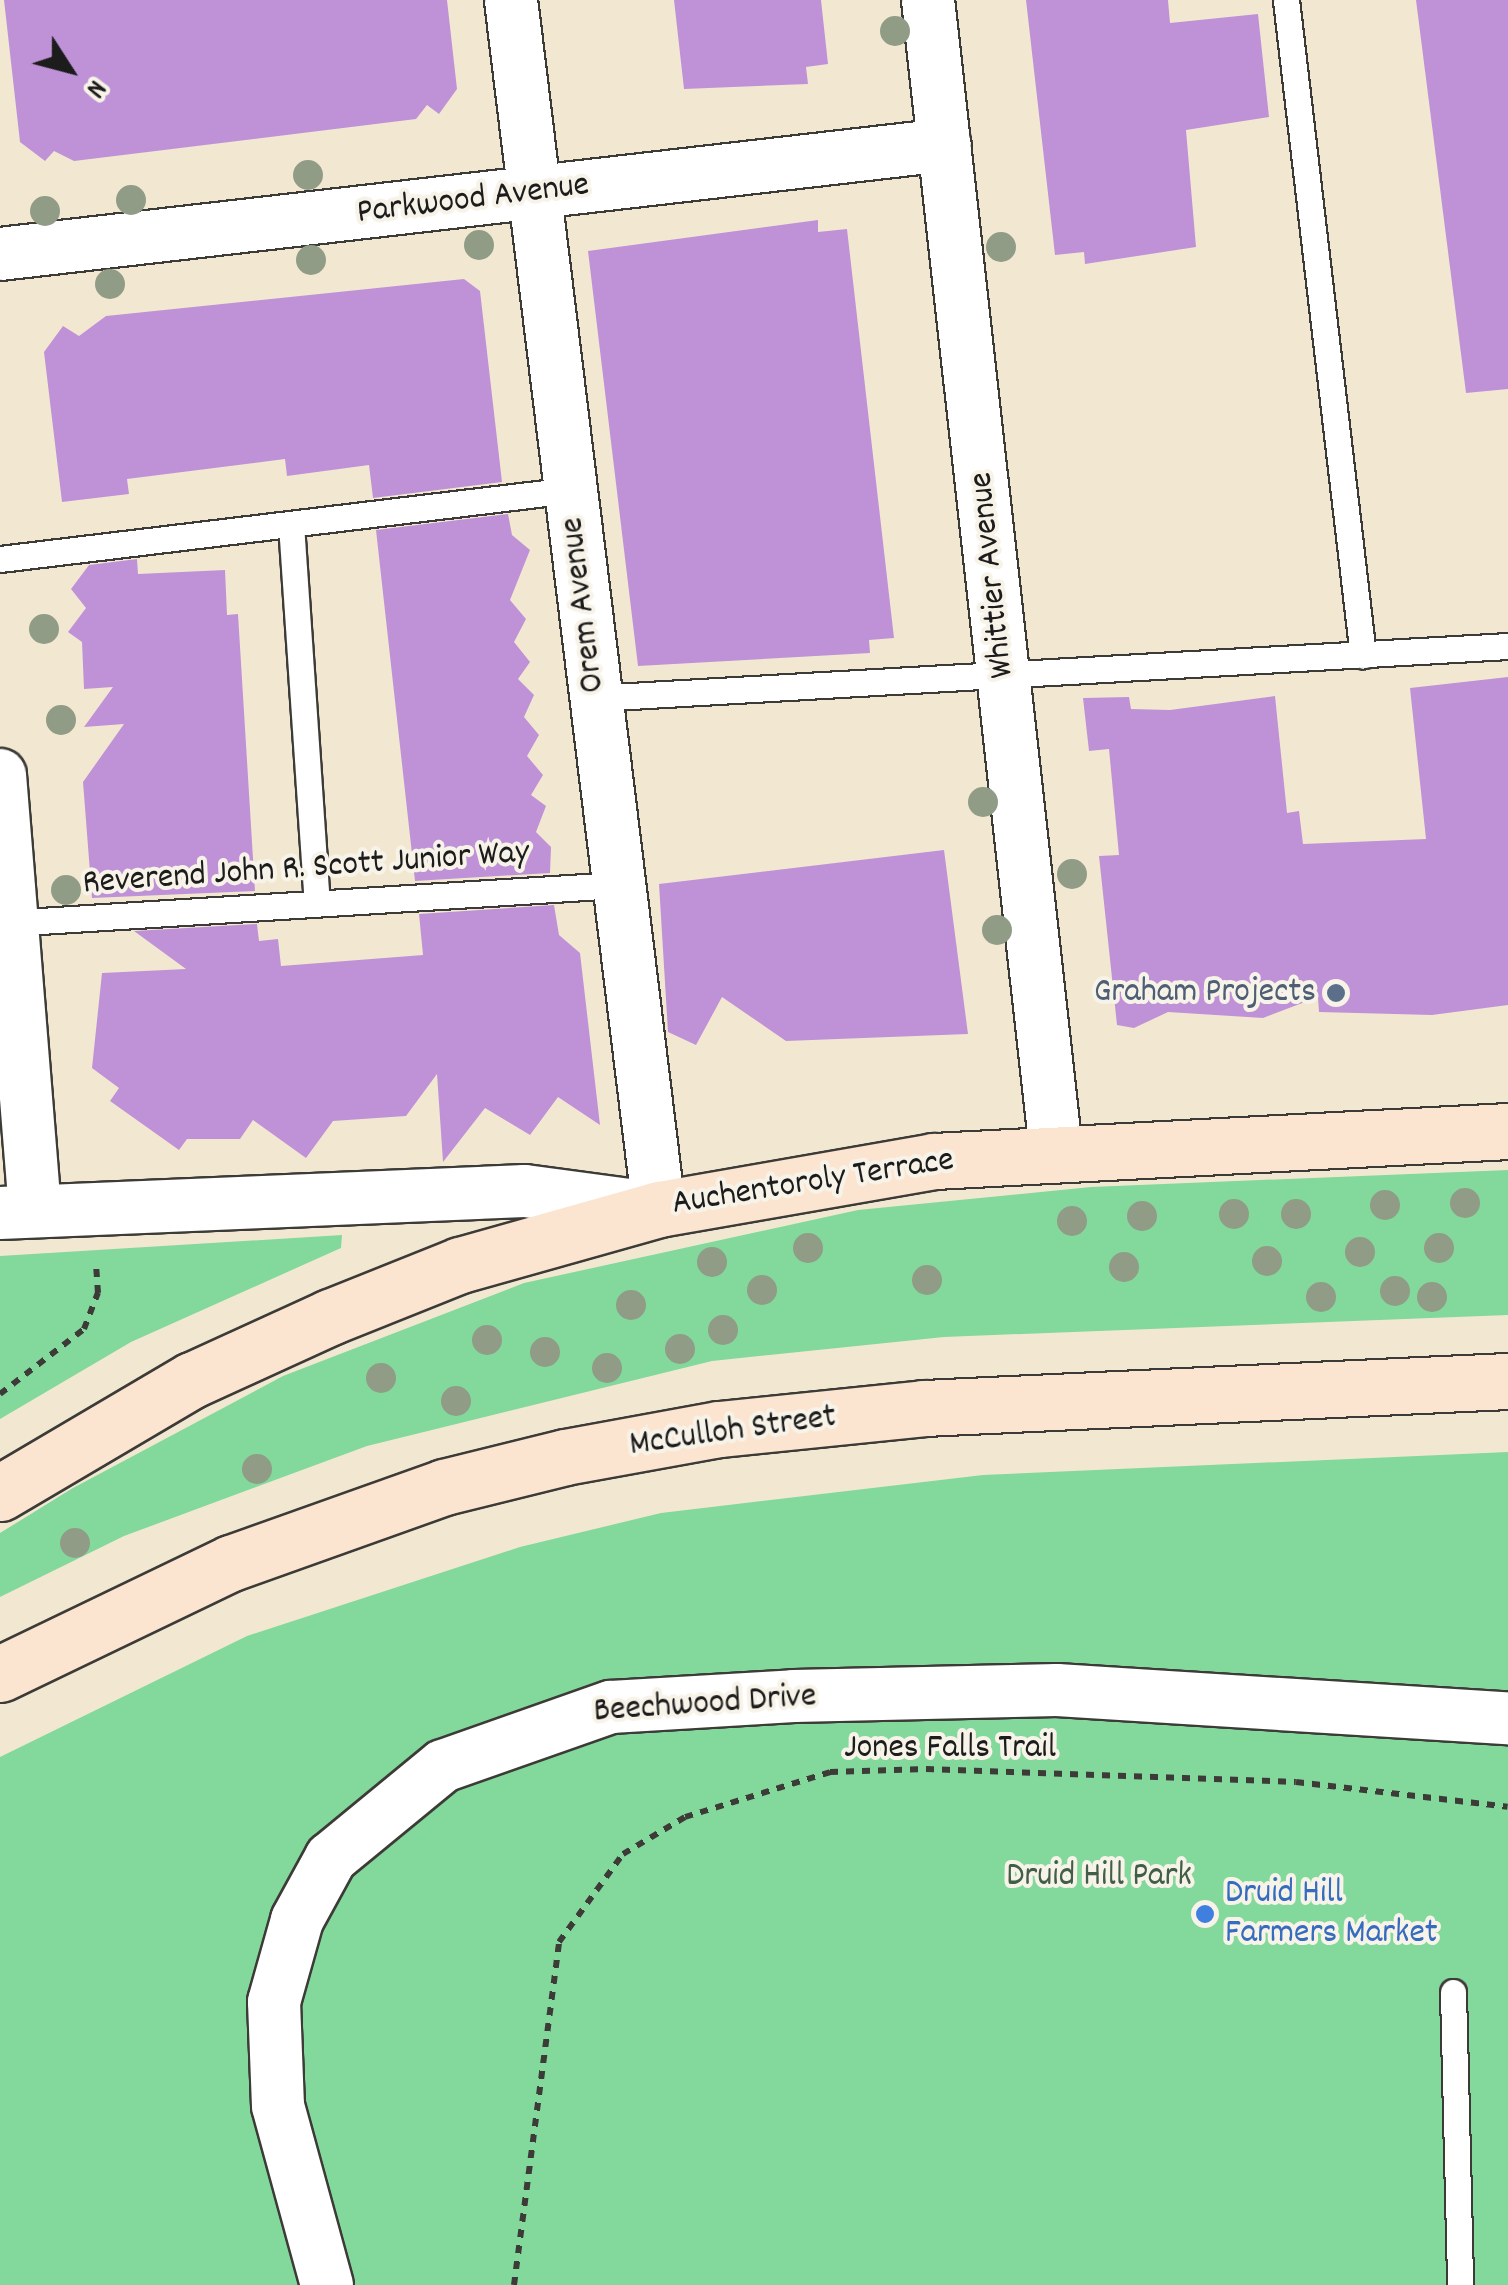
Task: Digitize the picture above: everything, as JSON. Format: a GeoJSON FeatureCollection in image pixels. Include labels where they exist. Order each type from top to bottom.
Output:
{"type":"FeatureCollection","features":[{"type":"Feature","properties":{"kind":"main road","name":"Auchentoroly Terrace"},"geometry":{"type":"LineString","coordinates":[[660,1209],[814,1177],[1056,1150],[1508,1131]]}},
{"type":"Feature","properties":{"kind":"main road"},"geometry":{"type":"LineString","coordinates":[[0,1493],[192,1380],[330,1318],[460,1265],[660,1209]]}},
{"type":"Feature","properties":{"kind":"main road","name":"McCulloh Street"},"geometry":{"type":"LineString","coordinates":[[0,1674],[231,1562],[444,1488],[565,1458],[719,1429],[924,1408],[1508,1381]]}},
{"type":"Feature","properties":{"kind":"street","name":"Orem Avenue"},"geometry":{"type":"LineString","coordinates":[[511,0],[616,884],[660,1209]]}},
{"type":"Feature","properties":{"kind":"street","name":"Whittier Avenue"},"geometry":{"type":"LineString","coordinates":[[928,0],[1056,1150]]}},
{"type":"Feature","properties":{"kind":"street","name":"Parkwood Avenue"},"geometry":{"type":"LineString","coordinates":[[0,254],[945,146]]}},
{"type":"Feature","properties":{"kind":"street"},"geometry":{"type":"LineString","coordinates":[[0,774],[17,1212]]}},
{"type":"Feature","properties":{"kind":"street","name":"Auchentoroly Terrace"},"geometry":{"type":"LineString","coordinates":[[17,1212],[524,1191],[660,1209]]}},
{"type":"Feature","properties":{"kind":"street","name":"Beechwood Drive"},"geometry":{"type":"LineString","coordinates":[[327,2285],[278,2106],[274,2002],[297,1920],[331,1858],[443,1766],[612,1706],[794,1696],[1075,1690],[1508,1718]]}},
{"type":"Feature","properties":{"kind":"lane"},"geometry":{"type":"LineString","coordinates":[[1286,0],[1362,655]]}},
{"type":"Feature","properties":{"kind":"lane"},"geometry":{"type":"LineString","coordinates":[[0,559],[570,490]]}},
{"type":"Feature","properties":{"kind":"lane"},"geometry":{"type":"LineString","coordinates":[[291,524],[316,901]]}},
{"type":"Feature","properties":{"kind":"lane"},"geometry":{"type":"LineString","coordinates":[[595,698],[1508,646]]}},
{"type":"Feature","properties":{"kind":"lane","name":"Reverend John R. Scott Junior Way"},"geometry":{"type":"LineString","coordinates":[[5,923],[616,884]]}},
{"type":"Feature","properties":{"kind":"lane"},"geometry":{"type":"LineString","coordinates":[[1454,1992],[1462,2072],[1452,2243],[1460,2285]]}},
{"type":"Feature","properties":{"kind":"path"},"geometry":{"type":"LineString","coordinates":[[0,1394],[84,1329],[98,1293],[94,1246]]}},
{"type":"Feature","properties":{"kind":"path","name":"Jones Falls Trail"},"geometry":{"type":"LineString","coordinates":[[514,2285],[559,1942],[623,1854],[686,1816],[830,1772],[926,1770],[1296,1782],[1508,1808]]}},
{"type":"Feature","properties":{"kind":"green space"},"geometry":{"type":"Polygon","coordinates":[[[1508,1170],[1508,1315],[944,1337],[712,1361],[367,1446],[124,1536],[0,1597],[0,1533],[73,1488],[283,1376],[524,1283],[858,1210],[1091,1187],[1508,1170]]]}},
{"type":"Feature","properties":{"kind":"green space"},"geometry":{"type":"Polygon","coordinates":[[[342,1235],[341,1248],[131,1342],[0,1419],[0,1256],[342,1235]]]}},
{"type":"Feature","properties":{"kind":"green space","name":"Druid Hill Park"},"geometry":{"type":"Polygon","coordinates":[[[1508,1452],[1508,2285],[0,2285],[0,1757],[247,1636],[520,1547],[661,1513],[983,1475],[1508,1452]]]}},
{"type":"Feature","properties":{"kind":"building"},"geometry":{"type":"Polygon","coordinates":[[[4,0],[447,0],[457,89],[439,114],[427,105],[416,119],[74,161],[54,151],[45,161],[20,142],[4,0]]]}},
{"type":"Feature","properties":{"kind":"building"},"geometry":{"type":"Polygon","coordinates":[[[674,0],[821,0],[828,64],[806,67],[808,84],[684,89],[674,0]]]}},
{"type":"Feature","properties":{"kind":"building"},"geometry":{"type":"Polygon","coordinates":[[[1026,0],[1168,0],[1170,23],[1258,14],[1269,117],[1186,130],[1196,247],[1085,264],[1084,252],[1055,255],[1026,0]]]}},
{"type":"Feature","properties":{"kind":"building"},"geometry":{"type":"Polygon","coordinates":[[[1416,0],[1508,0],[1508,389],[1466,393],[1416,0]]]}},
{"type":"Feature","properties":{"kind":"building"},"geometry":{"type":"Polygon","coordinates":[[[818,220],[818,232],[847,229],[894,638],[869,640],[870,653],[638,666],[588,251],[818,220]]]}},
{"type":"Feature","properties":{"kind":"building"},"geometry":{"type":"Polygon","coordinates":[[[464,279],[480,291],[502,482],[373,498],[369,465],[287,476],[285,459],[127,479],[129,494],[62,502],[44,352],[63,326],[79,336],[106,316],[464,279]]]}},
{"type":"Feature","properties":{"kind":"building"},"geometry":{"type":"Polygon","coordinates":[[[508,514],[512,535],[530,550],[510,600],[526,619],[514,642],[530,662],[518,679],[534,695],[524,717],[539,735],[527,756],[543,775],[531,795],[546,806],[536,832],[551,847],[550,873],[415,881],[376,530],[508,514]]]}},
{"type":"Feature","properties":{"kind":"building"},"geometry":{"type":"Polygon","coordinates":[[[137,559],[138,574],[225,570],[227,615],[238,614],[255,891],[92,898],[83,782],[124,724],[84,727],[113,687],[84,689],[82,642],[68,632],[86,608],[71,589],[89,565],[137,559]]]}},
{"type":"Feature","properties":{"kind":"building"},"geometry":{"type":"Polygon","coordinates":[[[1508,677],[1508,1005],[1432,1015],[1319,1012],[1318,997],[1263,1018],[1168,1012],[1134,1028],[1117,1025],[1099,856],[1119,855],[1109,749],[1089,751],[1083,698],[1129,697],[1131,709],[1170,710],[1275,696],[1287,813],[1299,811],[1303,844],[1426,839],[1410,688],[1508,677]]]}},
{"type":"Feature","properties":{"kind":"building"},"geometry":{"type":"Polygon","coordinates":[[[944,850],[968,1034],[786,1041],[722,997],[696,1045],[668,1032],[659,884],[944,850]]]}},
{"type":"Feature","properties":{"kind":"building"},"geometry":{"type":"Polygon","coordinates":[[[554,905],[559,935],[580,953],[600,1125],[558,1097],[530,1135],[485,1108],[443,1162],[437,1074],[406,1116],[333,1121],[306,1158],[253,1120],[240,1139],[187,1139],[179,1150],[110,1101],[119,1088],[92,1068],[102,973],[186,969],[134,931],[257,924],[259,941],[278,939],[281,966],[423,955],[419,914],[554,905]]]}},
{"type":"Feature","properties":{"kind":"place","name":"Graham Projects"},"geometry":{"type":"Point","coordinates":[1336,993]}},
{"type":"Feature","properties":{"kind":"place","name":"Druid Hill Farmers Market"},"geometry":{"type":"Point","coordinates":[1205,1914]}}]}
